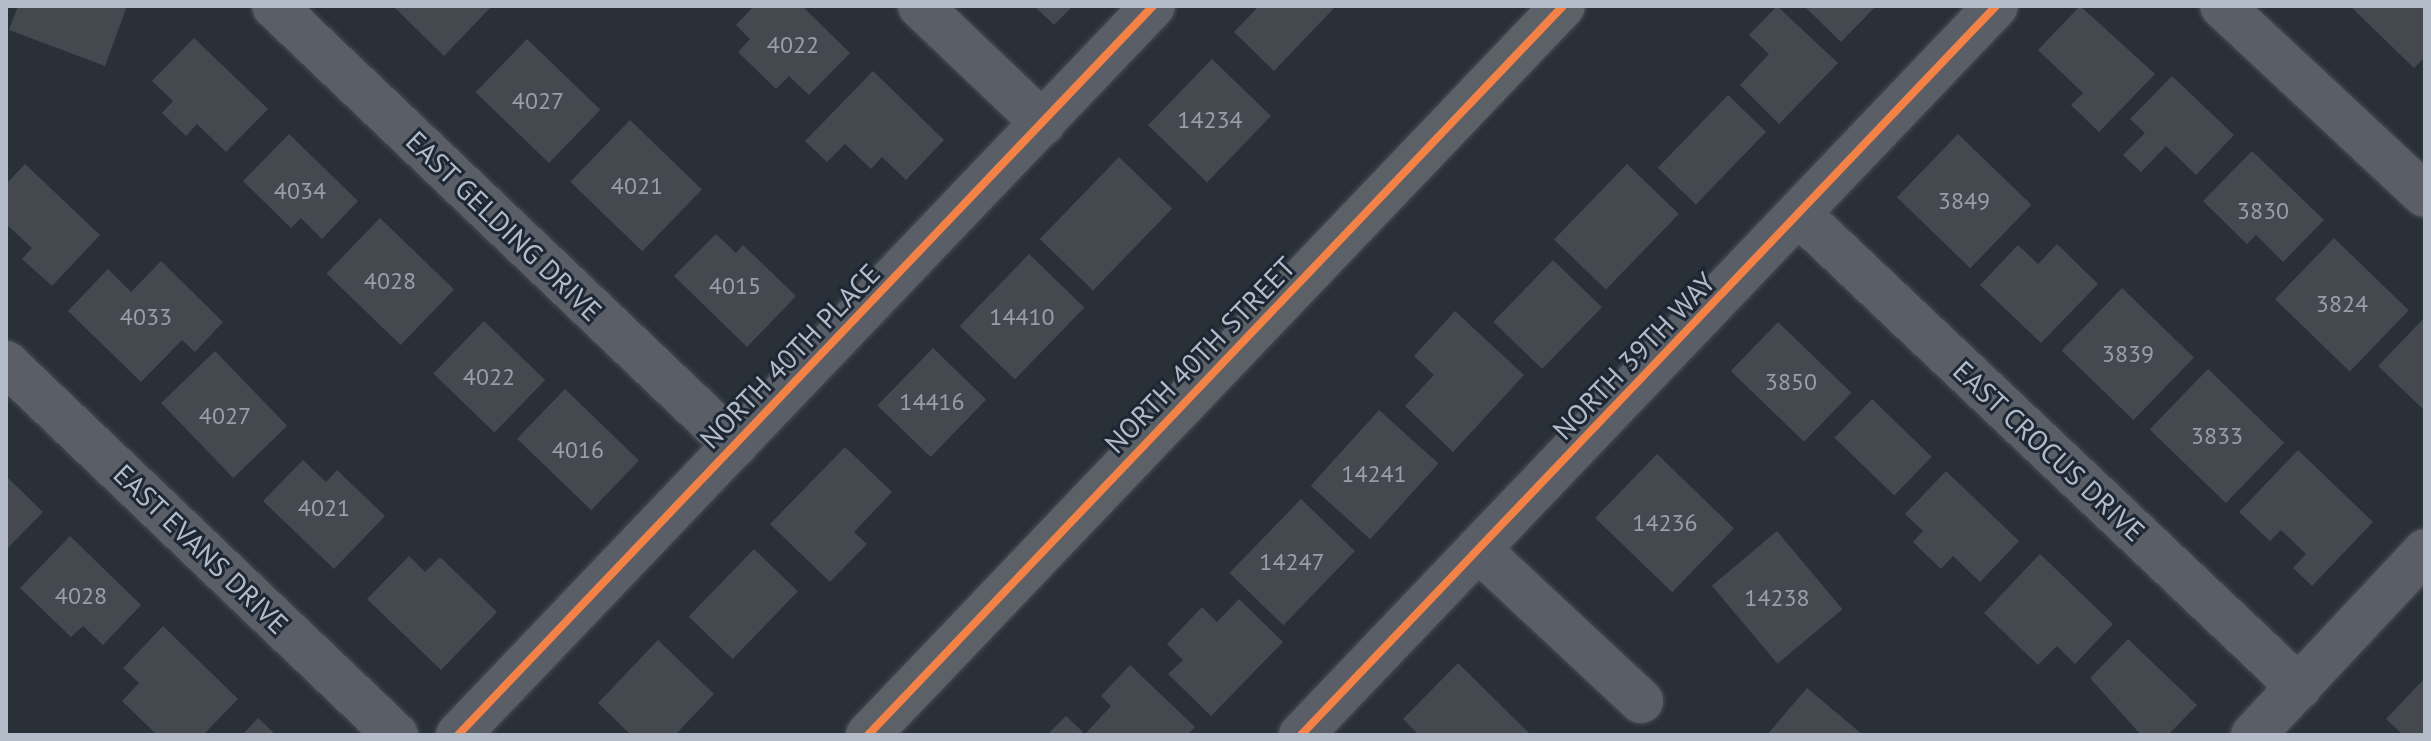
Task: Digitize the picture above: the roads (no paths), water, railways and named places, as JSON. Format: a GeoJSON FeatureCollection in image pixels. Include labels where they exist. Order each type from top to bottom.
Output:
{"type":"FeatureCollection","features":[{"type":"Feature","properties":{"kind":"main road","name":"NORTH 40TH STREET"},"geometry":{"type":"LineString","coordinates":[[868,735],[1563,6]]}},
{"type":"Feature","properties":{"kind":"street","name":"EAST GELDING DRIVE"},"geometry":{"type":"LineString","coordinates":[[274,6],[735,445]]}},
{"type":"Feature","properties":{"kind":"street"},"geometry":{"type":"LineString","coordinates":[[920,6],[1043,123]]}},
{"type":"Feature","properties":{"kind":"street","name":"NORTH 40TH PLACE"},"geometry":{"type":"LineString","coordinates":[[458,735],[1153,6]]}},
{"type":"Feature","properties":{"kind":"street","name":"NORTH 39TH WAY"},"geometry":{"type":"LineString","coordinates":[[1301,735],[1996,6]]}},
{"type":"Feature","properties":{"kind":"street"},"geometry":{"type":"LineString","coordinates":[[2222,6],[2425,195]]}},
{"type":"Feature","properties":{"kind":"street","name":"EAST CROCUS DRIVE"},"geometry":{"type":"LineString","coordinates":[[1800,215],[2299,687]]}},
{"type":"Feature","properties":{"kind":"street","name":"EAST EVANS DRIVE"},"geometry":{"type":"LineString","coordinates":[[6,363],[396,735]]}},
{"type":"Feature","properties":{"kind":"street"},"geometry":{"type":"LineString","coordinates":[[1478,549],[1641,701]]}},
{"type":"Feature","properties":{"kind":"street"},"geometry":{"type":"LineString","coordinates":[[2253,735],[2425,551]]}}]}
